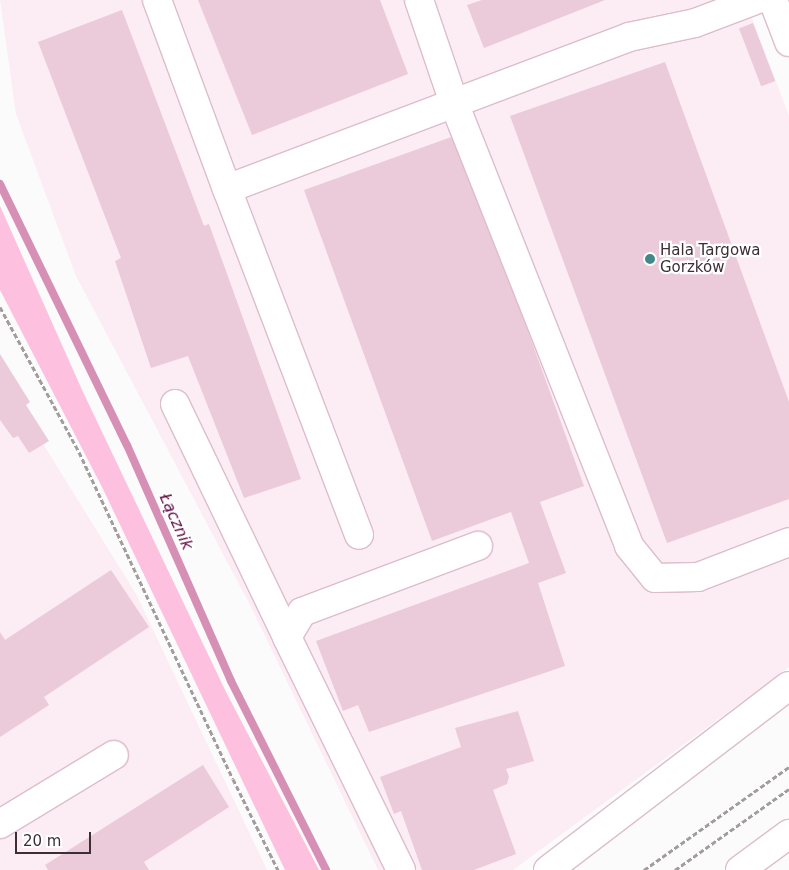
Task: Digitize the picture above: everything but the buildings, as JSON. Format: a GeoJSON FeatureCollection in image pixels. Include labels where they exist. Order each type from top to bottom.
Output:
{"type":"FeatureCollection","features":[{"type":"Feature","properties":{"kind":"main road"},"geometry":{"type":"LineString","coordinates":[[157,0],[226,188],[359,535]]}},
{"type":"Feature","properties":{"kind":"main road"},"geometry":{"type":"LineString","coordinates":[[418,0],[454,103],[629,546],[655,578],[698,577],[789,542]]}},
{"type":"Feature","properties":{"kind":"main road"},"geometry":{"type":"LineString","coordinates":[[226,188],[629,37],[694,23],[756,0]]}},
{"type":"Feature","properties":{"kind":"main road"},"geometry":{"type":"LineString","coordinates":[[773,0],[789,42]]}},
{"type":"Feature","properties":{"kind":"main road"},"geometry":{"type":"LineString","coordinates":[[175,404],[401,870]]}},
{"type":"Feature","properties":{"kind":"main road"},"geometry":{"type":"LineString","coordinates":[[288,637],[302,612],[478,546]]}},
{"type":"Feature","properties":{"kind":"main road"},"geometry":{"type":"LineString","coordinates":[[548,870],[789,686]]}},
{"type":"Feature","properties":{"kind":"main road"},"geometry":{"type":"LineString","coordinates":[[0,824],[114,755]]}},
{"type":"Feature","properties":{"kind":"main road"},"geometry":{"type":"LineString","coordinates":[[740,870],[789,834]]}},
{"type":"Feature","properties":{"kind":"path"},"geometry":{"type":"LineString","coordinates":[[0,307],[79,452],[233,780],[278,870]]}},
{"type":"Feature","properties":{"kind":"path"},"geometry":{"type":"LineString","coordinates":[[644,870],[789,767]]}},
{"type":"Feature","properties":{"kind":"path"},"geometry":{"type":"LineString","coordinates":[[675,870],[789,789]]}},
{"type":"Feature","properties":{"kind":"shaded area"},"geometry":{"type":"Polygon","coordinates":[[[0,0],[745,0],[789,116],[789,667],[513,870],[378,870],[251,607],[76,276],[16,114],[0,0]]]}},
{"type":"Feature","properties":{"kind":"shaded area"},"geometry":{"type":"Polygon","coordinates":[[[0,206],[83,392],[226,692],[319,870],[285,870],[102,487],[0,290],[0,206]]]}},
{"type":"Feature","properties":{"kind":"shaded area"},"geometry":{"type":"Polygon","coordinates":[[[0,359],[37,434],[136,594],[267,870],[0,870],[0,359]]]}},
{"type":"Feature","properties":{"kind":"waterway","name":"Łącznik"},"geometry":{"type":"LineString","coordinates":[[0,184],[127,445],[231,681],[326,870]]}},
{"type":"Feature","properties":{"kind":"place","name":"Hala Targowa Gorzków"},"geometry":{"type":"Point","coordinates":[650,259]}}]}
